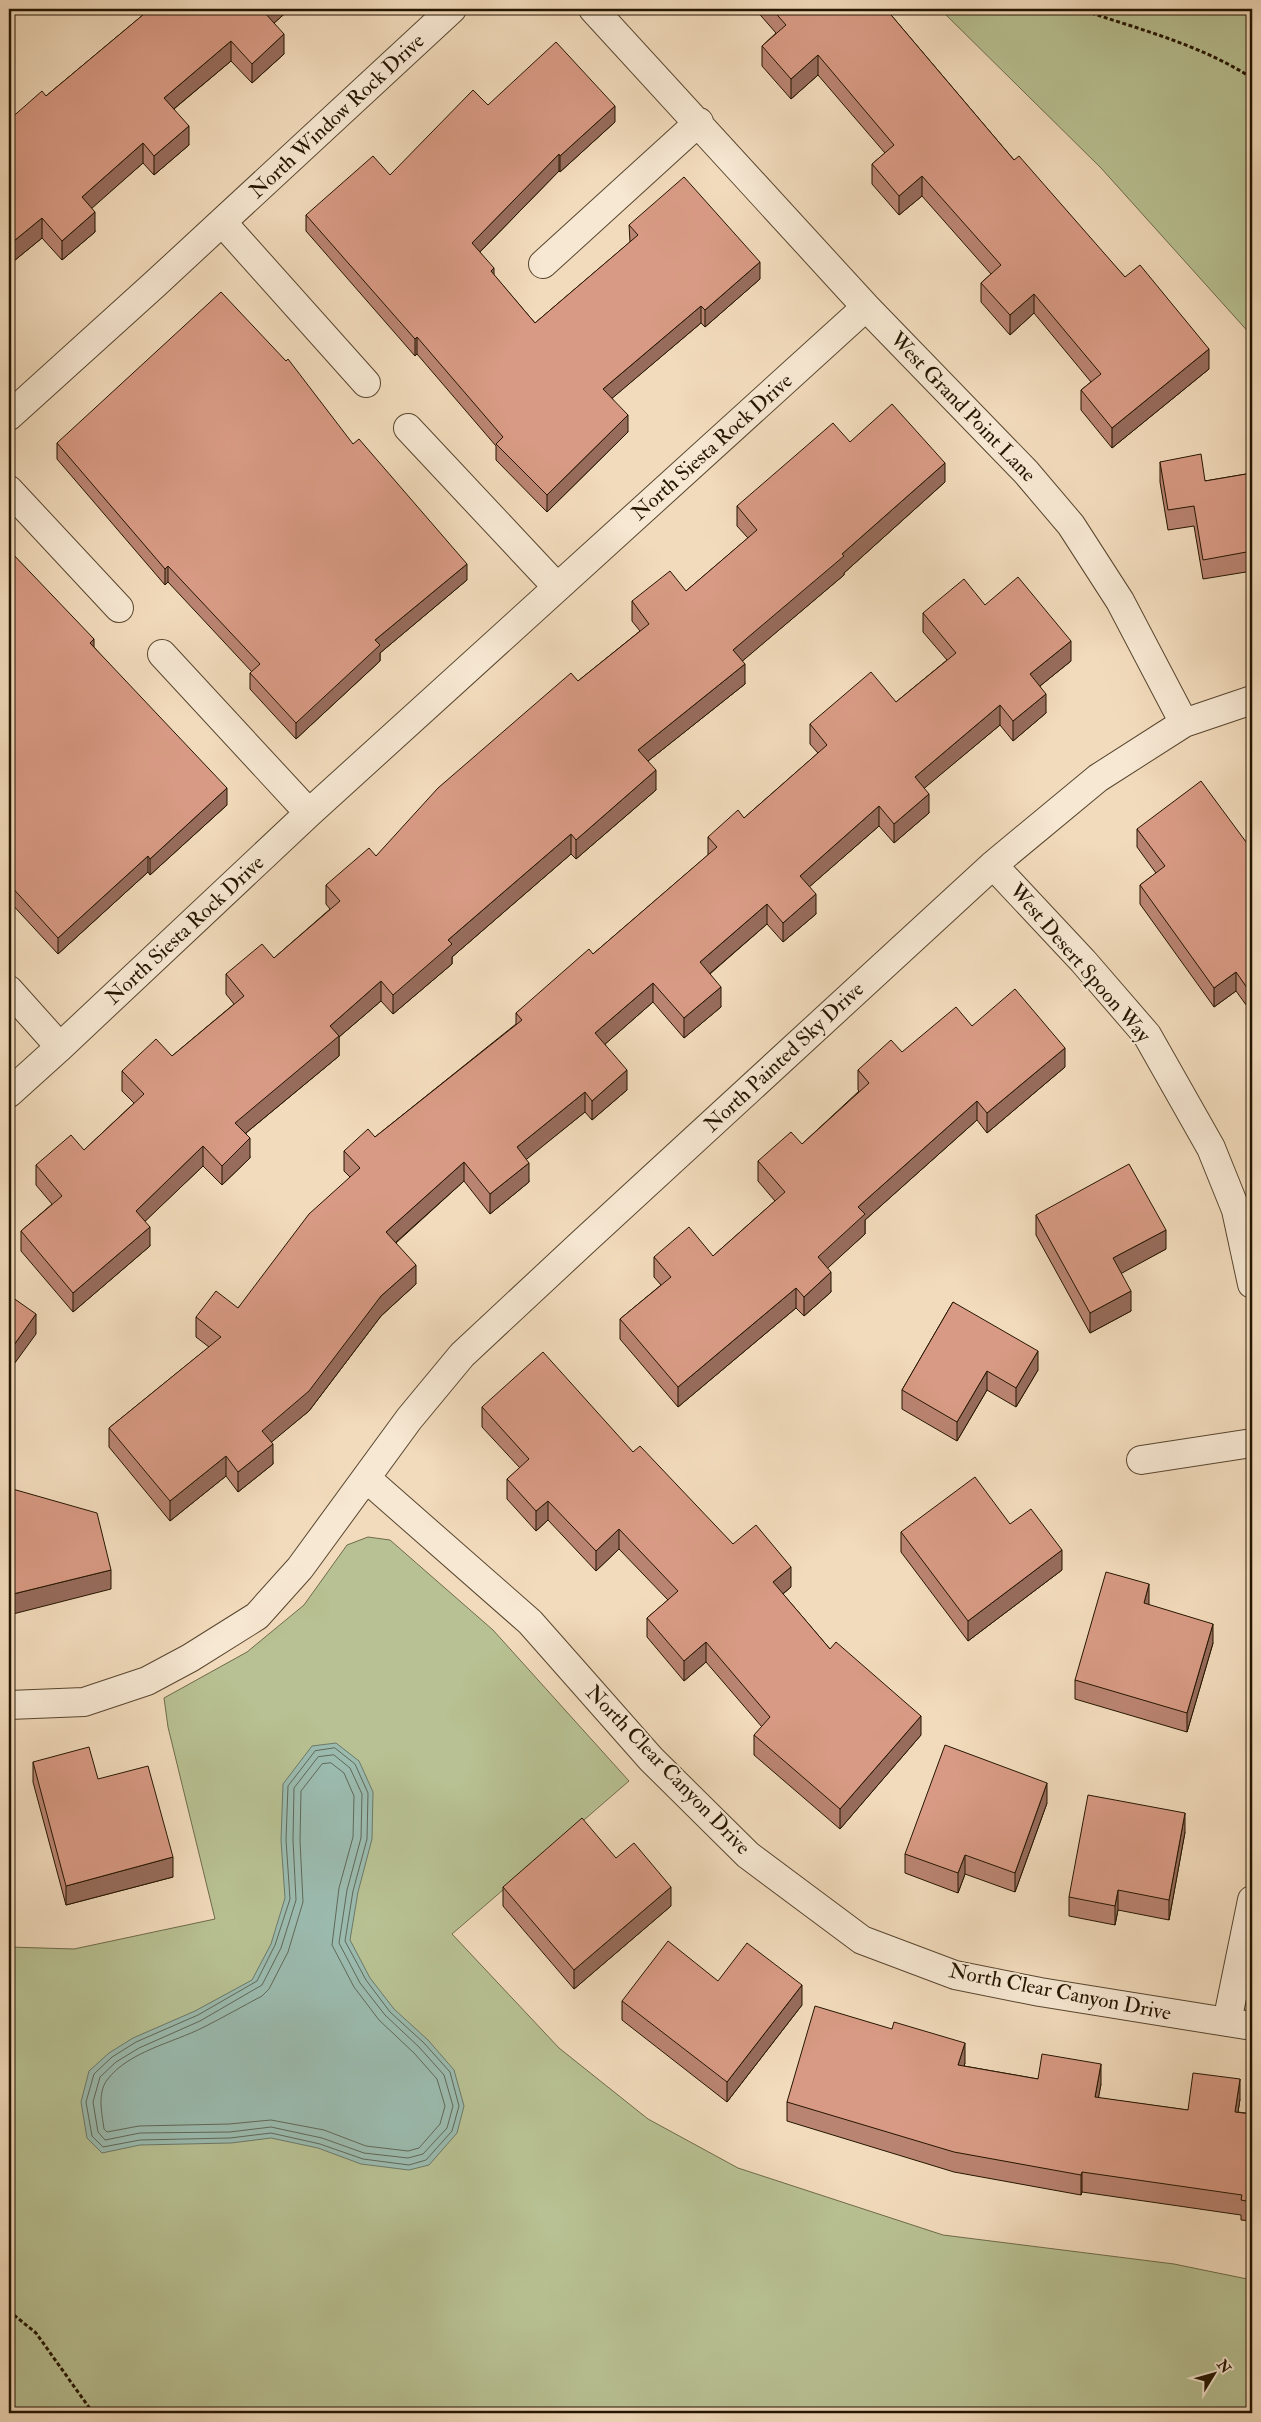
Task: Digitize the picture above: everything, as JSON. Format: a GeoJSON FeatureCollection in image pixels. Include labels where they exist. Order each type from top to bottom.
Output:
{"type":"FeatureCollection","features":[{"type":"Feature","properties":{"kind":"street","name":"North Window Rock Drive"},"geometry":{"type":"LineString","coordinates":[[9,416],[452,9]]}},
{"type":"Feature","properties":{"kind":"street","name":"West Grand Point Lane"},"geometry":{"type":"LineString","coordinates":[[593,9],[699,122],[866,307],[1026,472],[1070,525],[1120,601],[1184,724]]}},
{"type":"Feature","properties":{"kind":"street"},"geometry":{"type":"LineString","coordinates":[[543,264],[699,122]]}},
{"type":"Feature","properties":{"kind":"street"},"geometry":{"type":"LineString","coordinates":[[222,222],[366,383]]}},
{"type":"Feature","properties":{"kind":"street","name":"North Siesta Rock Drive"},"geometry":{"type":"LineString","coordinates":[[9,1093],[60,1048],[309,813],[866,307]]}},
{"type":"Feature","properties":{"kind":"street"},"geometry":{"type":"LineString","coordinates":[[408,428],[557,587]]}},
{"type":"Feature","properties":{"kind":"street"},"geometry":{"type":"LineString","coordinates":[[9,490],[119,608]]}},
{"type":"Feature","properties":{"kind":"street"},"geometry":{"type":"LineString","coordinates":[[162,654],[309,813]]}},
{"type":"Feature","properties":{"kind":"street","name":"North Painted Sky Drive"},"geometry":{"type":"LineString","coordinates":[[9,1705],[84,1702],[147,1681],[190,1658],[257,1616],[300,1568],[409,1419],[462,1355],[993,865],[1098,778],[1184,724],[1252,700]]}},
{"type":"Feature","properties":{"kind":"street","name":"West Desert Spoon Way"},"geometry":{"type":"LineString","coordinates":[[993,865],[1083,961],[1147,1036],[1211,1148],[1236,1210],[1252,1284]]}},
{"type":"Feature","properties":{"kind":"street"},"geometry":{"type":"LineString","coordinates":[[9,990],[60,1048]]}},
{"type":"Feature","properties":{"kind":"street"},"geometry":{"type":"LineString","coordinates":[[1141,1460],[1252,1443]]}},
{"type":"Feature","properties":{"kind":"street","name":"North Clear Canyon Drive"},"geometry":{"type":"LineString","coordinates":[[366,1478],[530,1622],[651,1759],[748,1855],[862,1940],[955,1975],[1040,1992],[1240,2024]]}},
{"type":"Feature","properties":{"kind":"street"},"geometry":{"type":"LineString","coordinates":[[1240,2024],[1252,1900]]}},
{"type":"Feature","properties":{"kind":"path"},"geometry":{"type":"LineString","coordinates":[[1079,9],[1174,40],[1230,64],[1252,78]]}},
{"type":"Feature","properties":{"kind":"path"},"geometry":{"type":"LineString","coordinates":[[9,2311],[36,2333],[93,2413]]}},
{"type":"Feature","properties":{"kind":"green space"},"geometry":{"type":"Polygon","coordinates":[[[940,9],[1252,9],[1252,336],[1101,168],[940,9]]]}},
{"type":"Feature","properties":{"kind":"green space"},"geometry":{"type":"Polygon","coordinates":[[[368,1537],[390,1540],[493,1630],[629,1781],[452,1934],[559,2048],[648,2119],[738,2168],[943,2235],[1174,2264],[1252,2280],[1252,2413],[9,2413],[9,1947],[74,1949],[215,1919],[168,1727],[164,1698],[247,1652],[304,1605],[347,1545],[368,1537]]]}},
{"type":"Feature","properties":{"kind":"water"},"geometry":{"type":"Polygon","coordinates":[[[336,1743],[359,1761],[373,1792],[372,1839],[358,1892],[350,1940],[370,1978],[394,2009],[428,2040],[454,2070],[464,2106],[457,2133],[429,2165],[409,2170],[361,2164],[318,2148],[271,2138],[231,2143],[140,2145],[102,2153],[87,2138],[81,2102],[89,2071],[109,2053],[133,2038],[195,2011],[252,1980],[271,1944],[285,1898],[281,1840],[283,1784],[312,1746],[336,1743]]]}},
{"type":"Feature","properties":{"kind":"building"},"geometry":{"type":"Polygon","coordinates":[[[150,9],[268,9],[264,12],[284,34],[252,64],[231,41],[164,98],[189,126],[154,156],[143,143],[82,197],[95,212],[62,241],[42,218],[9,245],[9,120],[42,91],[46,96],[150,9]]]}},
{"type":"Feature","properties":{"kind":"building"},"geometry":{"type":"Polygon","coordinates":[[[772,9],[886,9],[1014,160],[1019,156],[1125,277],[1140,265],[1209,349],[1112,428],[1081,390],[1101,374],[1034,294],[1010,315],[981,283],[1001,265],[922,176],[899,196],[872,164],[894,145],[818,55],[791,79],[762,46],[786,25],[772,9]]]}},
{"type":"Feature","properties":{"kind":"building"},"geometry":{"type":"Polygon","coordinates":[[[556,42],[615,106],[560,156],[559,154],[472,243],[494,268],[491,271],[535,323],[638,235],[629,225],[684,177],[760,262],[705,310],[701,306],[603,389],[628,415],[547,495],[496,444],[503,437],[417,337],[415,339],[306,215],[373,156],[390,175],[473,90],[488,105],[556,42]]]}},
{"type":"Feature","properties":{"kind":"building"},"geometry":{"type":"Polygon","coordinates":[[[221,292],[286,361],[288,359],[353,444],[359,439],[467,564],[375,640],[380,645],[296,723],[250,673],[260,664],[168,566],[165,569],[57,443],[221,292]]]}},
{"type":"Feature","properties":{"kind":"building"},"geometry":{"type":"Polygon","coordinates":[[[892,404],[945,463],[842,554],[844,556],[733,650],[745,664],[638,750],[656,770],[576,840],[571,834],[448,940],[452,944],[393,995],[381,981],[330,1026],[339,1036],[235,1123],[250,1138],[222,1166],[203,1146],[136,1211],[150,1227],[73,1293],[21,1231],[62,1196],[36,1165],[71,1135],[84,1150],[144,1094],[122,1071],[156,1039],[172,1056],[244,996],[226,974],[262,944],[274,958],[340,901],[326,885],[369,848],[376,856],[438,788],[571,673],[578,681],[649,624],[632,601],[670,571],[686,591],[757,530],[737,506],[833,423],[850,442],[892,404]]]}},
{"type":"Feature","properties":{"kind":"building"},"geometry":{"type":"Polygon","coordinates":[[[1201,454],[1205,481],[1252,473],[1252,551],[1203,560],[1194,506],[1168,510],[1160,462],[1201,454]]]}},
{"type":"Feature","properties":{"kind":"building"},"geometry":{"type":"Polygon","coordinates":[[[9,550],[94,639],[90,643],[227,788],[150,859],[148,856],[58,938],[9,884],[9,550]]]}},
{"type":"Feature","properties":{"kind":"building"},"geometry":{"type":"Polygon","coordinates":[[[1018,577],[1071,641],[1030,674],[1046,694],[1013,721],[1000,705],[915,777],[929,794],[894,824],[879,806],[800,876],[816,894],[783,923],[767,904],[700,962],[721,987],[684,1018],[653,983],[595,1033],[627,1070],[592,1101],[585,1092],[517,1147],[529,1163],[490,1194],[464,1162],[386,1232],[416,1265],[381,1296],[309,1391],[262,1431],[273,1444],[238,1472],[226,1456],[170,1501],[109,1428],[221,1337],[196,1317],[216,1291],[238,1308],[309,1214],[360,1168],[344,1151],[368,1129],[375,1137],[522,1020],[516,1013],[589,949],[593,954],[717,847],[708,837],[738,810],[744,818],[827,745],[810,724],[871,672],[896,702],[956,653],[923,613],[964,579],[985,605],[1018,577]]]}},
{"type":"Feature","properties":{"kind":"building"},"geometry":{"type":"Polygon","coordinates":[[[1201,781],[1252,850],[1252,995],[1236,972],[1214,988],[1140,885],[1165,866],[1137,829],[1201,781]]]}},
{"type":"Feature","properties":{"kind":"building"},"geometry":{"type":"Polygon","coordinates":[[[1015,989],[1065,1048],[987,1113],[977,1101],[858,1207],[865,1214],[818,1257],[831,1272],[804,1297],[796,1288],[678,1387],[620,1319],[671,1277],[654,1257],[689,1227],[713,1256],[785,1192],[758,1161],[791,1132],[802,1144],[869,1083],[858,1070],[891,1040],[902,1052],[956,1007],[972,1026],[1015,989]]]}},
{"type":"Feature","properties":{"kind":"building"},"geometry":{"type":"Polygon","coordinates":[[[1129,1164],[1166,1230],[1113,1258],[1131,1291],[1090,1313],[1036,1215],[1129,1164]]]}},
{"type":"Feature","properties":{"kind":"building"},"geometry":{"type":"Polygon","coordinates":[[[9,1295],[36,1314],[9,1352],[9,1295]]]}},
{"type":"Feature","properties":{"kind":"building"},"geometry":{"type":"Polygon","coordinates":[[[953,1302],[1038,1351],[1016,1388],[987,1371],[957,1422],[902,1390],[953,1302]]]}},
{"type":"Feature","properties":{"kind":"building"},"geometry":{"type":"Polygon","coordinates":[[[543,1352],[633,1452],[640,1446],[733,1544],[756,1525],[791,1567],[773,1582],[830,1649],[836,1642],[921,1716],[840,1809],[754,1735],[770,1717],[706,1642],[684,1661],[647,1618],[678,1591],[619,1529],[596,1551],[548,1501],[536,1511],[507,1479],[529,1459],[482,1407],[543,1352]]]}},
{"type":"Feature","properties":{"kind":"building"},"geometry":{"type":"Polygon","coordinates":[[[975,1477],[1010,1524],[1031,1509],[1062,1550],[968,1621],[901,1532],[975,1477]]]}},
{"type":"Feature","properties":{"kind":"building"},"geometry":{"type":"Polygon","coordinates":[[[9,1488],[97,1513],[111,1570],[9,1595],[9,1488]]]}},
{"type":"Feature","properties":{"kind":"building"},"geometry":{"type":"Polygon","coordinates":[[[1106,1572],[1149,1584],[1144,1603],[1213,1624],[1187,1713],[1075,1680],[1106,1572]]]}},
{"type":"Feature","properties":{"kind":"building"},"geometry":{"type":"Polygon","coordinates":[[[945,1745],[1047,1783],[1015,1873],[965,1855],[958,1873],[905,1854],[945,1745]]]}},
{"type":"Feature","properties":{"kind":"building"},"geometry":{"type":"Polygon","coordinates":[[[89,1747],[98,1779],[148,1766],[173,1857],[66,1886],[33,1762],[89,1747]]]}},
{"type":"Feature","properties":{"kind":"building"},"geometry":{"type":"Polygon","coordinates":[[[1088,1795],[1185,1813],[1169,1900],[1118,1890],[1115,1906],[1069,1897],[1088,1795]]]}},
{"type":"Feature","properties":{"kind":"building"},"geometry":{"type":"Polygon","coordinates":[[[582,1818],[616,1858],[634,1843],[671,1887],[574,1970],[503,1887],[582,1818]]]}},
{"type":"Feature","properties":{"kind":"building"},"geometry":{"type":"Polygon","coordinates":[[[668,1941],[718,1981],[747,1943],[802,1985],[727,2082],[622,2001],[668,1941]]]}},
{"type":"Feature","properties":{"kind":"building"},"geometry":{"type":"Polygon","coordinates":[[[815,2006],[892,2029],[894,2022],[965,2043],[958,2065],[1038,2079],[1042,2054],[1101,2064],[1095,2097],[1188,2110],[1193,2073],[1240,2079],[1235,2112],[1252,2114],[1252,2202],[1241,2200],[1242,2195],[1082,2172],[1081,2175],[954,2152],[787,2102],[815,2006]]]}}]}
